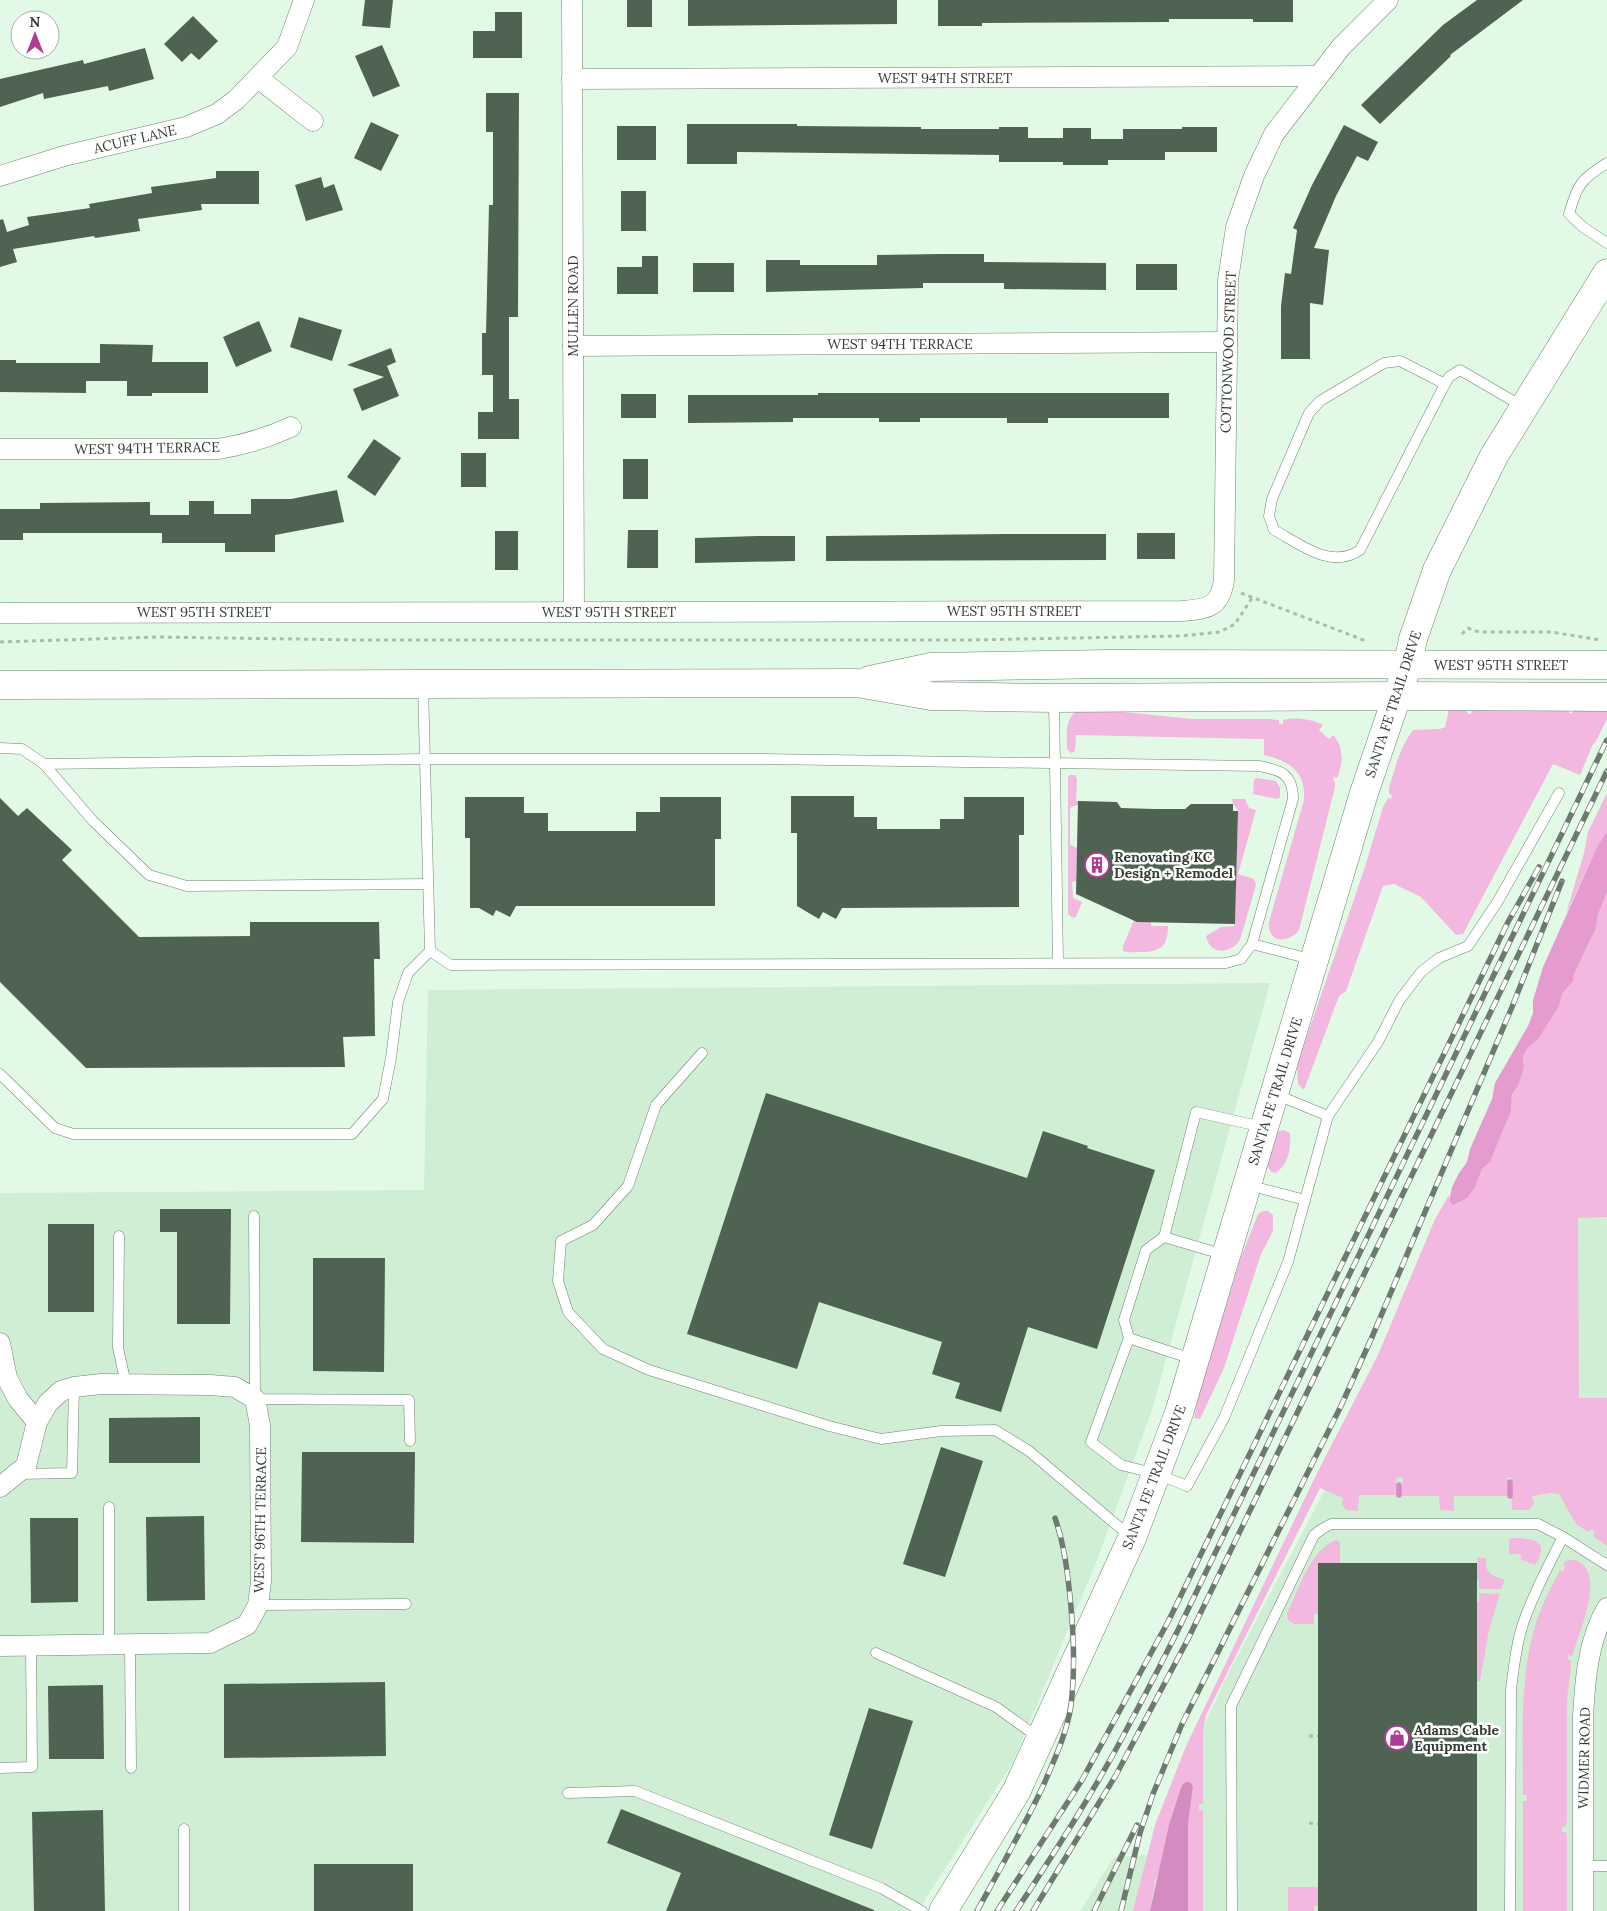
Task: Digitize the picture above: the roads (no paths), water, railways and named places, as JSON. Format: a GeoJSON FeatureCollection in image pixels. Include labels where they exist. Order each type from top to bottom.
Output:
{"type":"FeatureCollection","features":[{"type":"Feature","properties":{"kind":"main road","name":"SANTA FE TRAIL DRIVE"},"geometry":{"type":"LineString","coordinates":[[943,1911],[1016,1792],[1132,1538],[1157,1474],[1195,1360],[1273,1093],[1315,960],[1364,793],[1408,664],[1413,639],[1437,570],[1482,478],[1523,407],[1607,273]]}},
{"type":"Feature","properties":{"kind":"main road","name":"WEST 95TH STREET"},"geometry":{"type":"LineString","coordinates":[[856,683],[931,667],[1109,664],[1607,665]]}},
{"type":"Feature","properties":{"kind":"main road","name":"WEST 95TH STREET"},"geometry":{"type":"LineString","coordinates":[[0,685],[856,683],[931,696],[1054,698],[1607,697]]}},
{"type":"Feature","properties":{"kind":"street","name":"ACUFF LANE"},"geometry":{"type":"LineString","coordinates":[[0,176],[64,156],[186,126],[217,114],[237,99],[287,47],[304,0]]}},
{"type":"Feature","properties":{"kind":"street","name":"MULLEN ROAD"},"geometry":{"type":"LineString","coordinates":[[572,0],[574,612]]}},
{"type":"Feature","properties":{"kind":"street","name":"COTTONWOOD STREET"},"geometry":{"type":"LineString","coordinates":[[1216,602],[1222,594],[1224,580],[1226,342],[1229,271],[1236,227],[1254,176],[1274,134],[1341,47],[1388,0]]}},
{"type":"Feature","properties":{"kind":"street","name":"WEST 94TH STREET"},"geometry":{"type":"LineString","coordinates":[[572,79],[1318,76]]}},
{"type":"Feature","properties":{"kind":"street"},"geometry":{"type":"LineString","coordinates":[[258,78],[313,121]]}},
{"type":"Feature","properties":{"kind":"street","name":"WEST 94TH TERRACE"},"geometry":{"type":"LineString","coordinates":[[573,346],[1226,342]]}},
{"type":"Feature","properties":{"kind":"street","name":"WEST 94TH TERRACE"},"geometry":{"type":"LineString","coordinates":[[0,450],[218,449],[244,445],[291,427]]}},
{"type":"Feature","properties":{"kind":"street","name":"WEST 95TH STREET"},"geometry":{"type":"LineString","coordinates":[[0,613],[1182,611],[1203,610],[1216,602]]}},
{"type":"Feature","properties":{"kind":"street"},"geometry":{"type":"LineString","coordinates":[[0,1344],[7,1378],[18,1398],[37,1422]]}},
{"type":"Feature","properties":{"kind":"street"},"geometry":{"type":"LineString","coordinates":[[0,1487],[26,1466],[37,1422],[48,1403],[61,1392],[74,1387],[101,1384],[210,1385],[235,1387],[255,1399]]}},
{"type":"Feature","properties":{"kind":"street","name":"WEST 96TH TERRACE"},"geometry":{"type":"LineString","coordinates":[[0,1646],[210,1643],[246,1625],[258,1605],[261,1582],[260,1425],[255,1399]]}},
{"type":"Feature","properties":{"kind":"street","name":"WIDMER ROAD"},"geometry":{"type":"LineString","coordinates":[[1583,1911],[1583,1717],[1585,1686],[1595,1637],[1607,1608]]}},
{"type":"Feature","properties":{"kind":"lane"},"geometry":{"type":"LineString","coordinates":[[1607,163],[1586,175],[1575,192],[1569,214],[1583,228],[1607,243]]}},
{"type":"Feature","properties":{"kind":"lane"},"geometry":{"type":"LineString","coordinates":[[1445,384],[1400,361],[1384,363],[1320,401],[1309,413],[1272,499],[1269,516],[1274,530],[1318,554],[1334,558],[1351,557],[1360,550],[1445,384],[1449,377],[1460,370],[1523,407]]}},
{"type":"Feature","properties":{"kind":"lane"},"geometry":{"type":"LineString","coordinates":[[0,1074],[55,1128],[73,1134],[352,1134],[383,1099],[391,1058],[398,1002],[408,973],[430,952],[423,684]]}},
{"type":"Feature","properties":{"kind":"lane"},"geometry":{"type":"LineString","coordinates":[[1054,698],[1058,962]]}},
{"type":"Feature","properties":{"kind":"lane"},"geometry":{"type":"LineString","coordinates":[[0,748],[22,749],[44,764],[93,821],[149,875],[187,886],[428,884]]}},
{"type":"Feature","properties":{"kind":"lane"},"geometry":{"type":"LineString","coordinates":[[44,764],[426,759],[756,759],[1259,766],[1282,773],[1289,779],[1293,788],[1293,799],[1252,944],[1241,959],[1226,963],[451,965],[430,952]]}},
{"type":"Feature","properties":{"kind":"lane"},"geometry":{"type":"LineString","coordinates":[[1264,1127],[1196,1112],[1164,1237],[1146,1250],[1124,1320],[1129,1338],[1091,1442],[1121,1465],[1157,1474],[1188,1486],[1224,1418],[1284,1272],[1328,1116],[1378,1042],[1399,1001],[1421,972],[1439,958],[1468,946],[1498,901],[1559,793]]}},
{"type":"Feature","properties":{"kind":"lane"},"geometry":{"type":"LineString","coordinates":[[1252,944],[1315,960]]}},
{"type":"Feature","properties":{"kind":"lane"},"geometry":{"type":"LineString","coordinates":[[702,1053],[656,1105],[628,1186],[593,1225],[561,1241],[558,1282],[568,1312],[603,1349],[649,1370],[829,1426],[880,1439],[941,1431],[996,1430],[1029,1451],[1132,1538]]}},
{"type":"Feature","properties":{"kind":"lane"},"geometry":{"type":"LineString","coordinates":[[1273,1093],[1328,1116]]}},
{"type":"Feature","properties":{"kind":"lane"},"geometry":{"type":"LineString","coordinates":[[1247,1185],[1305,1200]]}},
{"type":"Feature","properties":{"kind":"lane"},"geometry":{"type":"LineString","coordinates":[[254,1216],[255,1399],[410,1400],[410,1441]]}},
{"type":"Feature","properties":{"kind":"lane"},"geometry":{"type":"LineString","coordinates":[[119,1236],[118,1348],[126,1384]]}},
{"type":"Feature","properties":{"kind":"lane"},"geometry":{"type":"LineString","coordinates":[[1164,1237],[1226,1256]]}},
{"type":"Feature","properties":{"kind":"lane"},"geometry":{"type":"LineString","coordinates":[[1129,1338],[1195,1360]]}},
{"type":"Feature","properties":{"kind":"lane"},"geometry":{"type":"LineString","coordinates":[[15,1474],[72,1473],[74,1387]]}},
{"type":"Feature","properties":{"kind":"lane"},"geometry":{"type":"LineString","coordinates":[[109,1507],[109,1644]]}},
{"type":"Feature","properties":{"kind":"lane"},"geometry":{"type":"LineString","coordinates":[[1232,1911],[1231,1706],[1314,1535],[1331,1524],[1538,1524],[1563,1537],[1607,1565]]}},
{"type":"Feature","properties":{"kind":"lane"},"geometry":{"type":"LineString","coordinates":[[1510,1911],[1511,1689],[1514,1666],[1523,1623],[1563,1537]]}},
{"type":"Feature","properties":{"kind":"lane"},"geometry":{"type":"LineString","coordinates":[[258,1605],[406,1604]]}},
{"type":"Feature","properties":{"kind":"lane"},"geometry":{"type":"LineString","coordinates":[[130,1644],[131,1768]]}},
{"type":"Feature","properties":{"kind":"lane"},"geometry":{"type":"LineString","coordinates":[[0,1768],[32,1767],[31,1645]]}},
{"type":"Feature","properties":{"kind":"lane"},"geometry":{"type":"LineString","coordinates":[[876,1653],[996,1706],[1040,1739]]}},
{"type":"Feature","properties":{"kind":"lane"},"geometry":{"type":"LineString","coordinates":[[568,1793],[634,1791],[881,1888],[922,1911]]}},
{"type":"Feature","properties":{"kind":"lane"},"geometry":{"type":"LineString","coordinates":[[184,1830],[184,1911]]}},
{"type":"Feature","properties":{"kind":"lane"},"geometry":{"type":"LineString","coordinates":[[1583,1866],[1607,1866]]}},
{"type":"Feature","properties":{"kind":"waterway"},"geometry":{"type":"LineString","coordinates":[[1510,1482],[1510,1496]]}},
{"type":"Feature","properties":{"kind":"waterway"},"geometry":{"type":"LineString","coordinates":[[1399,1485],[1399,1495]]}},
{"type":"Feature","properties":{"kind":"railway"},"geometry":{"type":"LineString","coordinates":[[1016,1911],[1090,1794],[1118,1746],[1162,1662],[1607,740]]}},
{"type":"Feature","properties":{"kind":"railway"},"geometry":{"type":"LineString","coordinates":[[1033,1911],[1116,1775],[1187,1641],[1607,771]]}},
{"type":"Feature","properties":{"kind":"railway"},"geometry":{"type":"LineString","coordinates":[[997,1911],[1082,1780],[1169,1620],[1508,922],[1539,867]]}},
{"type":"Feature","properties":{"kind":"railway"},"geometry":{"type":"LineString","coordinates":[[1121,1911],[1140,1833],[1153,1794],[1182,1724],[1341,1406],[1512,1007],[1562,881]]}},
{"type":"Feature","properties":{"kind":"railway"},"geometry":{"type":"LineString","coordinates":[[977,1911],[1044,1784],[1067,1726],[1074,1668],[1072,1619],[1066,1562],[1055,1518]]}},
{"type":"Feature","properties":{"kind":"railway"},"geometry":{"type":"LineString","coordinates":[[1094,1911],[1137,1825]]}},
{"type":"Feature","properties":{"kind":"place","name":"Renovating KC Design + Remodel"},"geometry":{"type":"Point","coordinates":[1097,865]}},
{"type":"Feature","properties":{"kind":"place","name":"Adams Cable Equipment"},"geometry":{"type":"Point","coordinates":[1397,1738]}}]}
